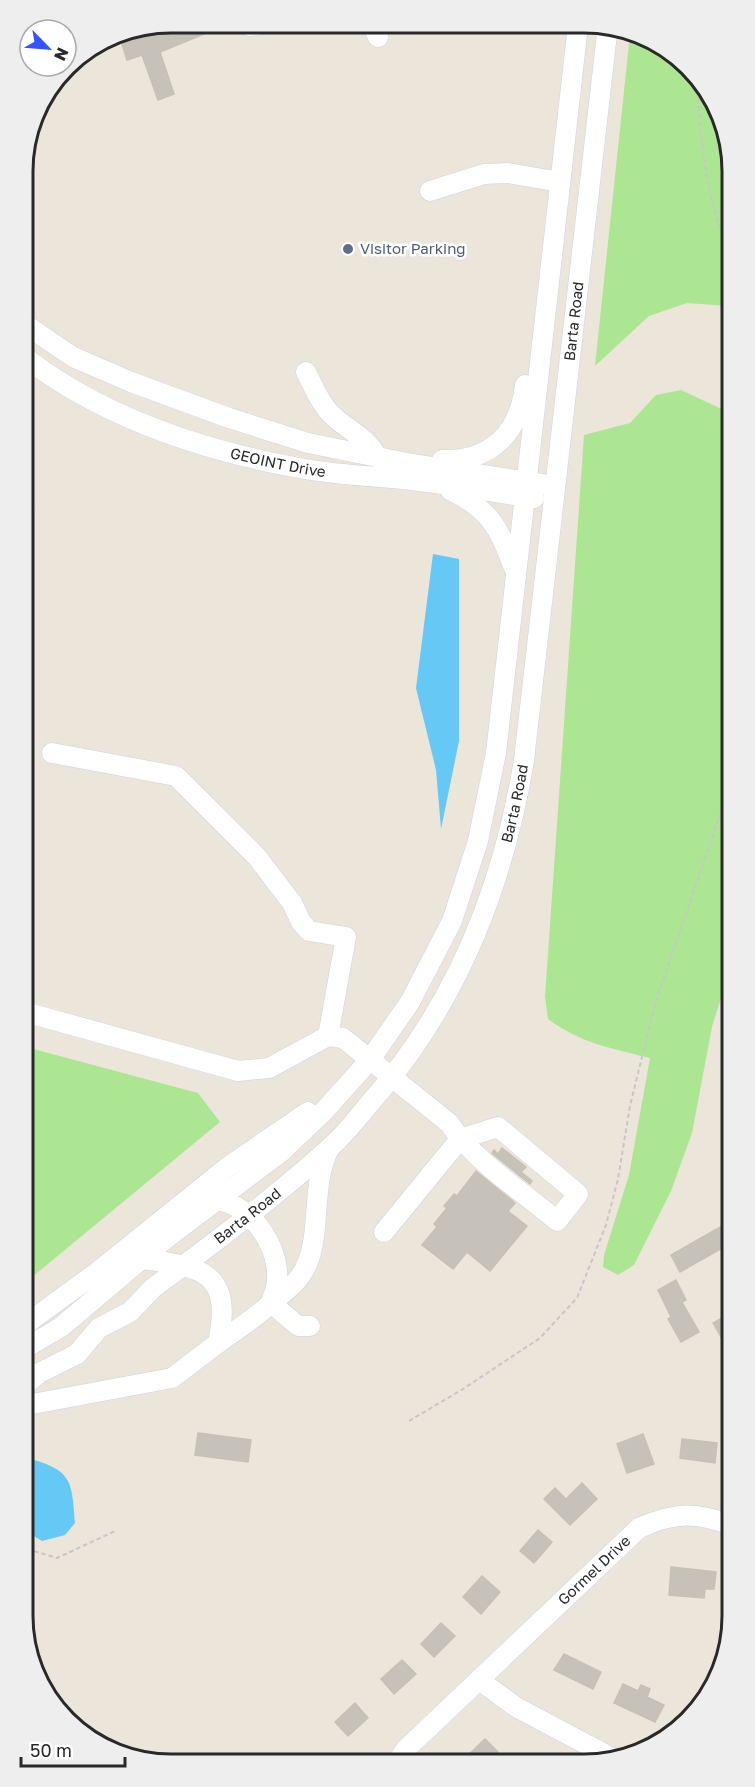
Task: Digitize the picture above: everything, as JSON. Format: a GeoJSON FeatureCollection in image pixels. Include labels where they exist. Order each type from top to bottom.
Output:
{"type":"FeatureCollection","features":[{"type":"Feature","properties":{"kind":"street","name":"Barta Road"},"geometry":{"type":"LineString","coordinates":[[33,1343],[60,1327],[142,1259],[281,1152],[335,1099],[369,1061],[410,1002],[452,921],[478,841],[496,753],[577,33]]}},
{"type":"Feature","properties":{"kind":"street","name":"Barta Road"},"geometry":{"type":"LineString","coordinates":[[33,1378],[77,1354],[99,1328],[130,1312],[153,1288],[247,1215],[330,1146],[392,1078],[423,1035],[467,957],[497,880],[514,818],[524,760],[607,35]]}},
{"type":"Feature","properties":{"kind":"street"},"geometry":{"type":"LineString","coordinates":[[430,191],[484,174],[508,173],[560,182]]}},
{"type":"Feature","properties":{"kind":"street"},"geometry":{"type":"LineString","coordinates":[[406,462],[432,459],[461,461],[496,445],[517,421],[524,398],[529,348],[555,229]]}},
{"type":"Feature","properties":{"kind":"street","name":"GEOINT Drive"},"geometry":{"type":"LineString","coordinates":[[33,330],[73,357],[131,382],[161,402],[225,430],[289,447],[315,445],[406,462],[524,489]]}},
{"type":"Feature","properties":{"kind":"street","name":"GEOINT Drive"},"geometry":{"type":"LineString","coordinates":[[33,363],[71,388],[140,424],[219,451],[318,470],[437,484],[554,493]]}},
{"type":"Feature","properties":{"kind":"street"},"geometry":{"type":"LineString","coordinates":[[306,372],[327,411],[348,430],[371,443],[377,457]]}},
{"type":"Feature","properties":{"kind":"street"},"geometry":{"type":"LineString","coordinates":[[318,470],[315,445],[327,411]]}},
{"type":"Feature","properties":{"kind":"street"},"geometry":{"type":"LineString","coordinates":[[437,484],[466,497],[485,513],[501,533],[515,570]]}},
{"type":"Feature","properties":{"kind":"street"},"geometry":{"type":"LineString","coordinates":[[52,753],[176,776],[257,857],[292,903],[301,922],[309,931],[346,937],[328,1036]]}},
{"type":"Feature","properties":{"kind":"street"},"geometry":{"type":"LineString","coordinates":[[33,1014],[238,1071],[269,1068],[328,1036],[343,1038],[449,1123],[460,1139],[557,1221],[578,1194],[498,1127],[460,1139],[384,1232]]}},
{"type":"Feature","properties":{"kind":"street"},"geometry":{"type":"LineString","coordinates":[[33,1319],[96,1273],[229,1166],[309,1112],[335,1099]]}},
{"type":"Feature","properties":{"kind":"street"},"geometry":{"type":"LineString","coordinates":[[33,1404],[172,1378],[271,1303],[302,1274],[311,1254],[320,1167],[330,1146]]}},
{"type":"Feature","properties":{"kind":"street"},"geometry":{"type":"LineString","coordinates":[[217,1200],[230,1202],[247,1215],[269,1243],[278,1264],[278,1281],[271,1303]]}},
{"type":"Feature","properties":{"kind":"street"},"geometry":{"type":"LineString","coordinates":[[142,1259],[184,1265],[208,1276],[219,1290],[222,1312],[218,1343]]}},
{"type":"Feature","properties":{"kind":"street"},"geometry":{"type":"LineString","coordinates":[[271,1303],[298,1326],[310,1326]]}},
{"type":"Feature","properties":{"kind":"street","name":"Gormel Drive"},"geometry":{"type":"LineString","coordinates":[[402,1754],[639,1528],[663,1517],[678,1515],[709,1517],[722,1522]]}},
{"type":"Feature","properties":{"kind":"street"},"geometry":{"type":"LineString","coordinates":[[479,1680],[516,1707],[603,1753]]}},
{"type":"Feature","properties":{"kind":"path"},"geometry":{"type":"LineString","coordinates":[[699,93],[701,139],[717,224],[722,234]]}},
{"type":"Feature","properties":{"kind":"path"},"geometry":{"type":"LineString","coordinates":[[409,1420],[463,1389],[540,1338],[577,1298],[606,1225],[618,1179],[630,1106],[655,1004],[722,808]]}},
{"type":"Feature","properties":{"kind":"path"},"geometry":{"type":"LineString","coordinates":[[33,1551],[57,1558],[115,1531]]}},
{"type":"Feature","properties":{"kind":"green space"},"geometry":{"type":"Polygon","coordinates":[[[629,41],[661,56],[675,67],[699,94],[712,118],[721,153],[722,171],[722,306],[687,303],[649,316],[595,366],[629,41]]]}},
{"type":"Feature","properties":{"kind":"green space"},"geometry":{"type":"Polygon","coordinates":[[[681,390],[722,409],[722,995],[712,1027],[692,1133],[671,1191],[634,1265],[618,1275],[603,1267],[604,1255],[629,1175],[650,1058],[597,1044],[573,1034],[548,1019],[545,997],[584,435],[630,423],[656,395],[681,390]]]}},
{"type":"Feature","properties":{"kind":"green space"},"geometry":{"type":"Polygon","coordinates":[[[33,1049],[198,1093],[220,1122],[33,1276],[33,1049]]]}},
{"type":"Feature","properties":{"kind":"water"},"geometry":{"type":"Polygon","coordinates":[[[433,554],[459,559],[459,741],[441,829],[436,770],[416,688],[433,554]]]}},
{"type":"Feature","properties":{"kind":"water"},"geometry":{"type":"Polygon","coordinates":[[[33,1460],[53,1467],[61,1473],[67,1479],[73,1496],[75,1523],[65,1535],[42,1541],[33,1536],[33,1460]]]}},
{"type":"Feature","properties":{"kind":"building"},"geometry":{"type":"Polygon","coordinates":[[[162,33],[204,34],[160,52],[174,94],[158,100],[142,55],[127,60],[121,42],[127,40],[162,33]]]}},
{"type":"Feature","properties":{"kind":"building"},"geometry":{"type":"Polygon","coordinates":[[[502,1148],[526,1167],[521,1172],[532,1181],[530,1184],[492,1153],[494,1150],[498,1154],[502,1148]]]}},
{"type":"Feature","properties":{"kind":"building"},"geometry":{"type":"Polygon","coordinates":[[[476,1171],[515,1203],[508,1211],[527,1226],[490,1271],[467,1252],[453,1269],[422,1245],[437,1227],[434,1224],[447,1208],[444,1206],[454,1194],[457,1196],[476,1171]]]}},
{"type":"Feature","properties":{"kind":"building"},"geometry":{"type":"Polygon","coordinates":[[[722,1226],[722,1248],[680,1272],[671,1255],[722,1226]]]}},
{"type":"Feature","properties":{"kind":"building"},"geometry":{"type":"Polygon","coordinates":[[[676,1280],[686,1300],[682,1302],[699,1332],[681,1342],[668,1319],[671,1317],[658,1290],[676,1280]]]}},
{"type":"Feature","properties":{"kind":"building"},"geometry":{"type":"Polygon","coordinates":[[[722,1318],[722,1339],[713,1323],[722,1318]]]}},
{"type":"Feature","properties":{"kind":"building"},"geometry":{"type":"Polygon","coordinates":[[[198,1433],[251,1440],[248,1462],[195,1455],[198,1433]]]}},
{"type":"Feature","properties":{"kind":"building"},"geometry":{"type":"Polygon","coordinates":[[[643,1434],[654,1464],[627,1473],[617,1444],[643,1434]]]}},
{"type":"Feature","properties":{"kind":"building"},"geometry":{"type":"Polygon","coordinates":[[[682,1439],[717,1443],[715,1463],[680,1458],[682,1439]]]}},
{"type":"Feature","properties":{"kind":"building"},"geometry":{"type":"Polygon","coordinates":[[[582,1483],[597,1499],[570,1525],[544,1499],[555,1488],[566,1499],[582,1483]]]}},
{"type":"Feature","properties":{"kind":"building"},"geometry":{"type":"Polygon","coordinates":[[[538,1530],[552,1542],[534,1563],[520,1551],[538,1530]]]}},
{"type":"Feature","properties":{"kind":"building"},"geometry":{"type":"Polygon","coordinates":[[[671,1567],[716,1572],[714,1589],[705,1589],[704,1598],[669,1595],[671,1567]]]}},
{"type":"Feature","properties":{"kind":"building"},"geometry":{"type":"Polygon","coordinates":[[[482,1576],[500,1592],[481,1614],[463,1597],[482,1576]]]}},
{"type":"Feature","properties":{"kind":"building"},"geometry":{"type":"Polygon","coordinates":[[[441,1623],[455,1636],[434,1657],[421,1644],[441,1623]]]}},
{"type":"Feature","properties":{"kind":"building"},"geometry":{"type":"Polygon","coordinates":[[[564,1654],[601,1672],[593,1689],[554,1670],[564,1654]]]}},
{"type":"Feature","properties":{"kind":"building"},"geometry":{"type":"Polygon","coordinates":[[[402,1660],[416,1674],[394,1694],[381,1679],[402,1660]]]}},
{"type":"Feature","properties":{"kind":"building"},"geometry":{"type":"Polygon","coordinates":[[[623,1684],[638,1691],[641,1685],[650,1689],[647,1697],[664,1705],[655,1722],[614,1703],[623,1684]]]}},
{"type":"Feature","properties":{"kind":"building"},"geometry":{"type":"Polygon","coordinates":[[[355,1703],[368,1718],[348,1736],[335,1722],[355,1703]]]}},
{"type":"Feature","properties":{"kind":"building"},"geometry":{"type":"Polygon","coordinates":[[[485,1739],[498,1752],[496,1754],[469,1754],[485,1739]]]}},
{"type":"Feature","properties":{"kind":"place","name":"Visitor Parking"},"geometry":{"type":"Point","coordinates":[348,249]}}]}
